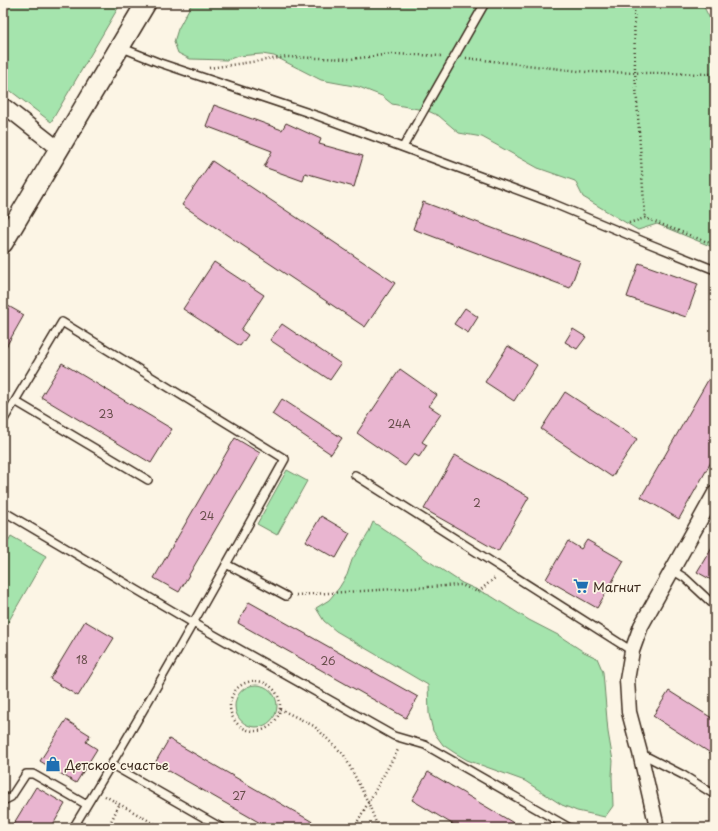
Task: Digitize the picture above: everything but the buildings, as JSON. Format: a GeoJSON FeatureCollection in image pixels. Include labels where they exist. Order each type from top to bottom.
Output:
{"type":"FeatureCollection","features":[{"type":"Feature","properties":{"kind":"street"},"geometry":{"type":"LineString","coordinates":[[3,243],[146,3]]}},
{"type":"Feature","properties":{"kind":"street"},"geometry":{"type":"LineString","coordinates":[[3,105],[59,149]]}},
{"type":"Feature","properties":{"kind":"street"},"geometry":{"type":"LineString","coordinates":[[654,828],[656,824],[629,712],[627,680],[632,651],[641,626],[715,493]]}},
{"type":"Feature","properties":{"kind":"lane"},"geometry":{"type":"LineString","coordinates":[[403,147],[485,3]]}},
{"type":"Feature","properties":{"kind":"lane"},"geometry":{"type":"LineString","coordinates":[[120,47],[403,147],[547,201],[715,270]]}},
{"type":"Feature","properties":{"kind":"lane"},"geometry":{"type":"LineString","coordinates":[[3,421],[62,322],[285,459],[112,765],[73,828]]}},
{"type":"Feature","properties":{"kind":"lane"},"geometry":{"type":"LineString","coordinates":[[15,401],[148,480]]}},
{"type":"Feature","properties":{"kind":"lane"},"geometry":{"type":"LineString","coordinates":[[355,475],[632,651]]}},
{"type":"Feature","properties":{"kind":"lane"},"geometry":{"type":"LineString","coordinates":[[3,511],[193,624],[394,736],[425,745],[570,828]]}},
{"type":"Feature","properties":{"kind":"lane"},"geometry":{"type":"LineString","coordinates":[[226,564],[286,596]]}},
{"type":"Feature","properties":{"kind":"lane"},"geometry":{"type":"LineString","coordinates":[[672,570],[685,578],[715,606]]}},
{"type":"Feature","properties":{"kind":"lane"},"geometry":{"type":"LineString","coordinates":[[640,753],[683,775],[715,795]]}},
{"type":"Feature","properties":{"kind":"lane"},"geometry":{"type":"LineString","coordinates":[[112,765],[222,828]]}},
{"type":"Feature","properties":{"kind":"lane"},"geometry":{"type":"LineString","coordinates":[[3,798],[5,800],[11,797],[26,774],[33,774],[87,806]]}},
{"type":"Feature","properties":{"kind":"path"},"geometry":{"type":"LineString","coordinates":[[634,3],[635,72],[645,218]]}},
{"type":"Feature","properties":{"kind":"path"},"geometry":{"type":"LineString","coordinates":[[612,228],[645,218],[715,245]]}},
{"type":"Feature","properties":{"kind":"path"},"geometry":{"type":"LineString","coordinates":[[286,596],[461,585],[478,592],[505,570]]}},
{"type":"Feature","properties":{"kind":"path"},"geometry":{"type":"LineString","coordinates":[[252,681],[258,681],[271,686],[275,691],[280,703],[280,709],[279,716],[271,726],[259,731],[252,731],[240,726],[236,722],[232,716],[230,703],[235,691],[240,686],[252,681]]}},
{"type":"Feature","properties":{"kind":"path"},"geometry":{"type":"LineString","coordinates":[[280,709],[314,726],[344,755],[368,802],[378,828]]}},
{"type":"Feature","properties":{"kind":"path"},"geometry":{"type":"LineString","coordinates":[[354,828],[404,739]]}},
{"type":"Feature","properties":{"kind":"path"},"geometry":{"type":"LineString","coordinates":[[96,790],[119,805],[162,828]]}},
{"type":"Feature","properties":{"kind":"path"},"geometry":{"type":"LineString","coordinates":[[108,828],[119,805]]}},
{"type":"Feature","properties":{"kind":"green space"},"geometry":{"type":"Polygon","coordinates":[[[3,3],[121,3],[51,122],[3,85],[3,3]]]}},
{"type":"Feature","properties":{"kind":"green space"},"geometry":{"type":"Polygon","coordinates":[[[192,3],[702,3],[715,29],[715,248],[657,224],[638,230],[583,197],[575,181],[538,168],[482,137],[459,133],[439,116],[428,111],[392,104],[382,96],[359,87],[321,80],[274,56],[262,54],[238,56],[227,60],[190,59],[178,53],[174,42],[178,29],[192,3]]]}},
{"type":"Feature","properties":{"kind":"green space"},"geometry":{"type":"Polygon","coordinates":[[[287,470],[307,481],[277,535],[257,524],[287,470]]]}},
{"type":"Feature","properties":{"kind":"green space"},"geometry":{"type":"Polygon","coordinates":[[[373,522],[462,583],[491,596],[529,620],[597,658],[603,672],[608,732],[613,761],[613,806],[605,817],[577,811],[562,805],[525,781],[467,760],[443,745],[433,731],[429,714],[428,685],[336,631],[324,621],[316,608],[329,600],[339,588],[347,575],[352,560],[368,534],[373,522]]]}},
{"type":"Feature","properties":{"kind":"green space"},"geometry":{"type":"Polygon","coordinates":[[[11,536],[46,556],[3,631],[3,550],[11,536]]]}},
{"type":"Feature","properties":{"kind":"green space"},"geometry":{"type":"Polygon","coordinates":[[[252,685],[260,685],[271,691],[277,702],[277,710],[271,721],[260,727],[252,727],[241,721],[235,710],[235,702],[241,691],[252,685]]]}},
{"type":"Feature","properties":{"kind":"place","name":"Магнит"},"geometry":{"type":"Point","coordinates":[581,586]}},
{"type":"Feature","properties":{"kind":"place","name":"Детское счастье"},"geometry":{"type":"Point","coordinates":[53,764]}}]}
